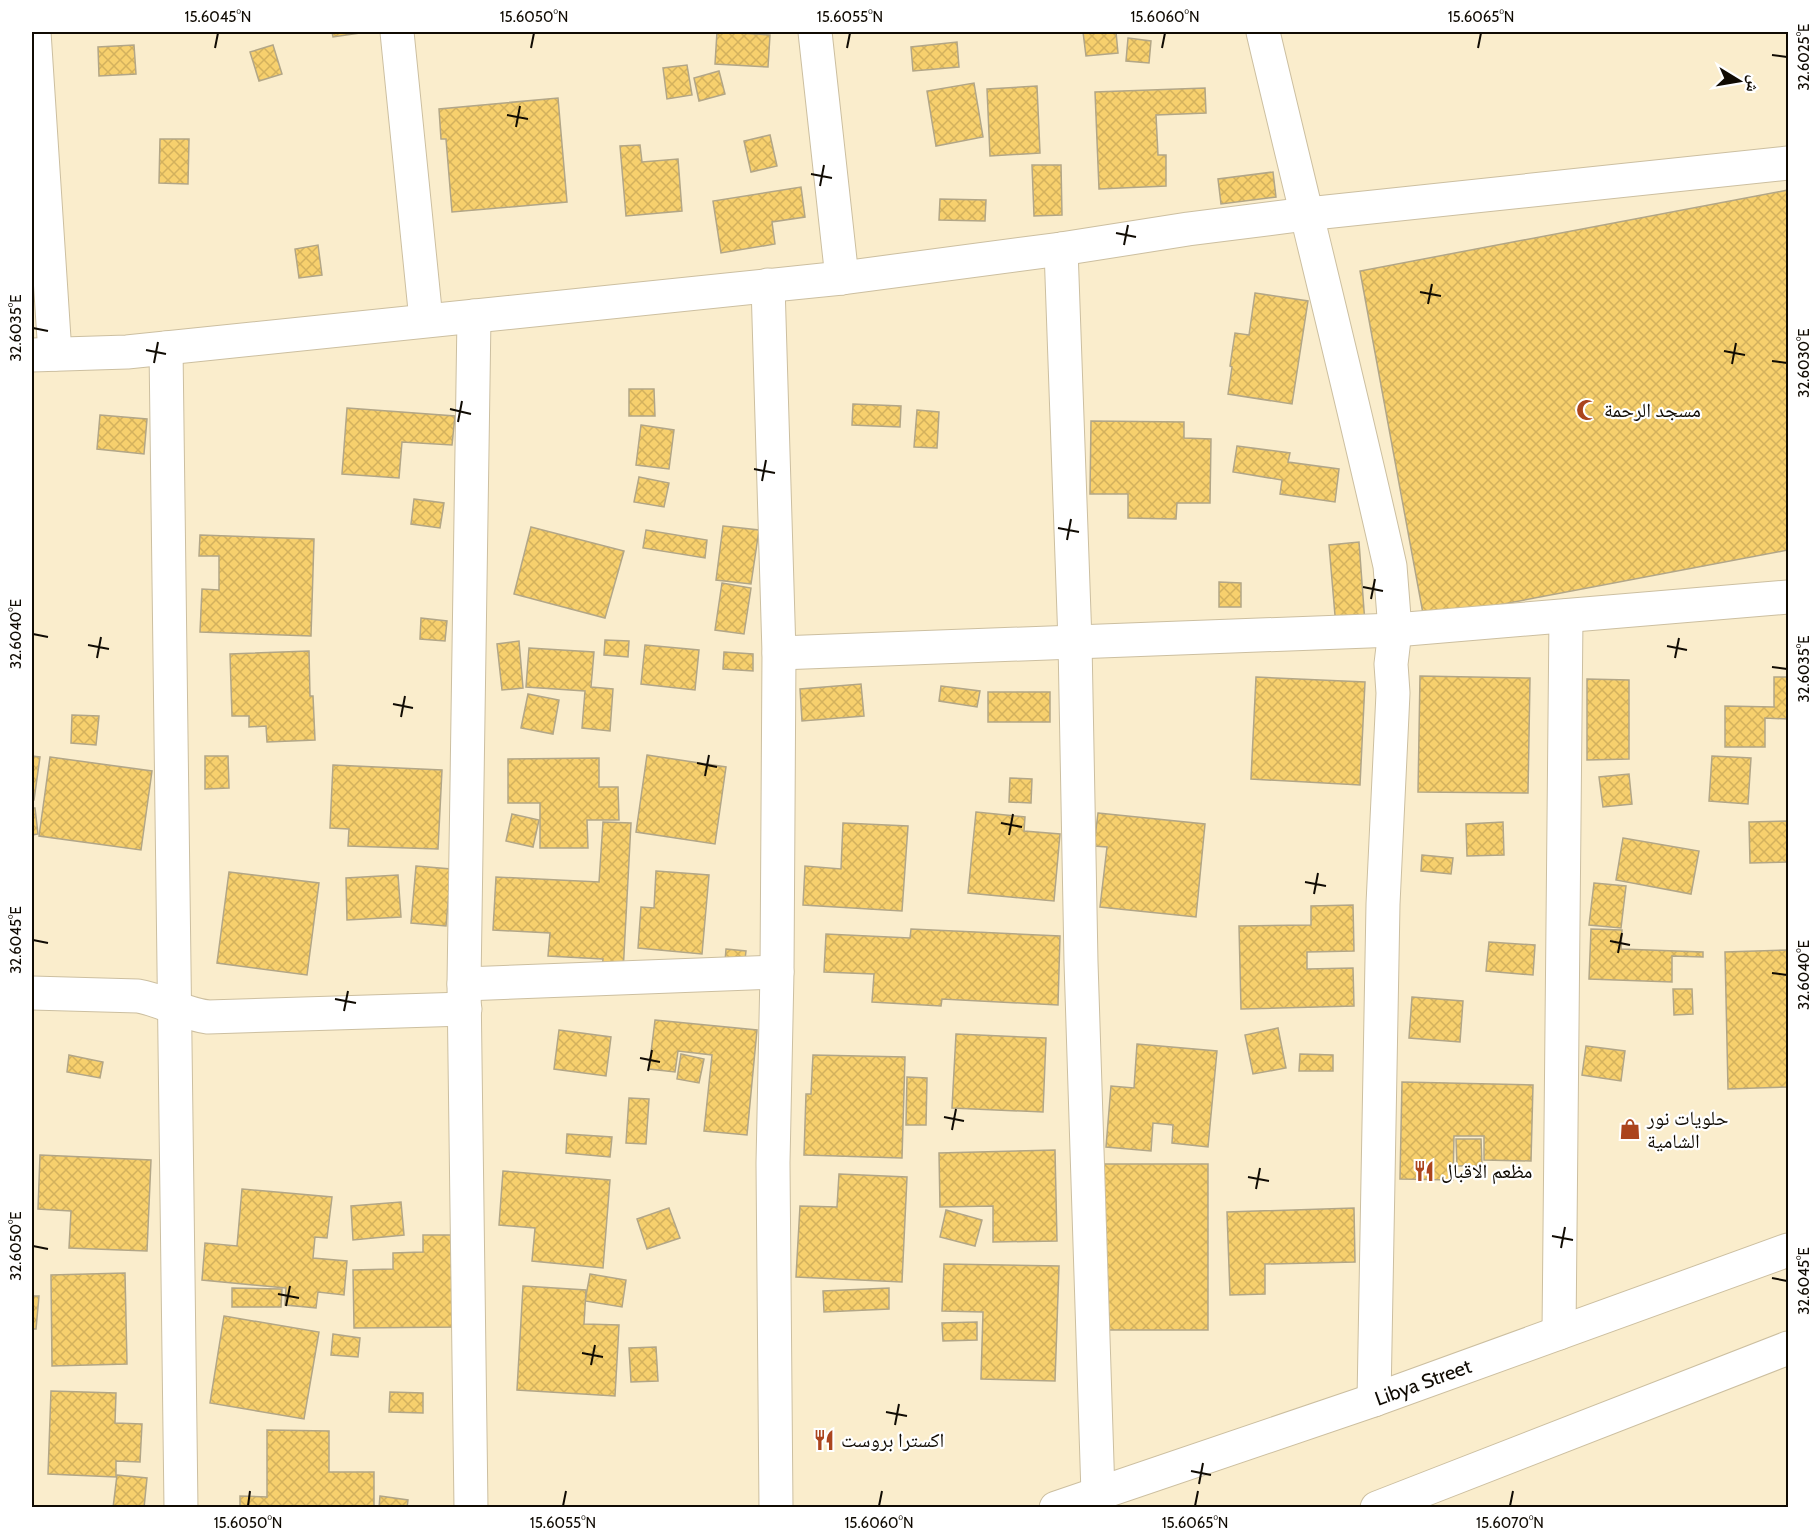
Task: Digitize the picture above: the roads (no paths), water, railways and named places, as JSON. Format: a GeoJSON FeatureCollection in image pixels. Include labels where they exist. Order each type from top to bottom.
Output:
{"type":"FeatureCollection","features":[{"type":"Feature","properties":{"kind":"street"},"geometry":{"type":"LineString","coordinates":[[34,32],[43,355],[166,348],[842,278],[1306,214],[1788,163]]}},
{"type":"Feature","properties":{"kind":"street"},"geometry":{"type":"LineString","coordinates":[[397,32],[426,320]]}},
{"type":"Feature","properties":{"kind":"street"},"geometry":{"type":"LineString","coordinates":[[815,32],[842,278]]}},
{"type":"Feature","properties":{"kind":"street"},"geometry":{"type":"LineString","coordinates":[[1263,32],[1359,428],[1390,567],[1395,630],[1391,664],[1393,693],[1383,904],[1374,1400]]}},
{"type":"Feature","properties":{"kind":"street"},"geometry":{"type":"LineString","coordinates":[[1061,249],[1075,642],[1082,974],[1098,1494]]}},
{"type":"Feature","properties":{"kind":"street"},"geometry":{"type":"LineString","coordinates":[[768,285],[779,653],[773,1174],[776,1508]]}},
{"type":"Feature","properties":{"kind":"street"},"geometry":{"type":"LineString","coordinates":[[471,1508],[465,997],[474,316]]}},
{"type":"Feature","properties":{"kind":"street"},"geometry":{"type":"LineString","coordinates":[[166,348],[181,1508]]}},
{"type":"Feature","properties":{"kind":"street"},"geometry":{"type":"LineString","coordinates":[[779,653],[1395,630],[1788,597]]}},
{"type":"Feature","properties":{"kind":"street"},"geometry":{"type":"LineString","coordinates":[[1558,1333],[1566,616]]}},
{"type":"Feature","properties":{"kind":"street"},"geometry":{"type":"LineString","coordinates":[[32,993],[138,996],[207,1017],[777,972]]}},
{"type":"Feature","properties":{"kind":"street","name":"Libya Street"},"geometry":{"type":"LineString","coordinates":[[1056,1508],[1374,1400],[1788,1250]]}},
{"type":"Feature","properties":{"kind":"street"},"geometry":{"type":"LineString","coordinates":[[1377,1508],[1788,1348]]}},
{"type":"Feature","properties":{"kind":"place","name":"مسجد الرحمة"},"geometry":{"type":"Point","coordinates":[1587,410]}},
{"type":"Feature","properties":{"kind":"place","name":"حلويات نور الشامية"},"geometry":{"type":"Point","coordinates":[1630,1129]}},
{"type":"Feature","properties":{"kind":"place","name":"مظعم الاقبال"},"geometry":{"type":"Point","coordinates":[1424,1171]}},
{"type":"Feature","properties":{"kind":"place","name":"اكسترا بروست"},"geometry":{"type":"Point","coordinates":[824,1440]}}]}
